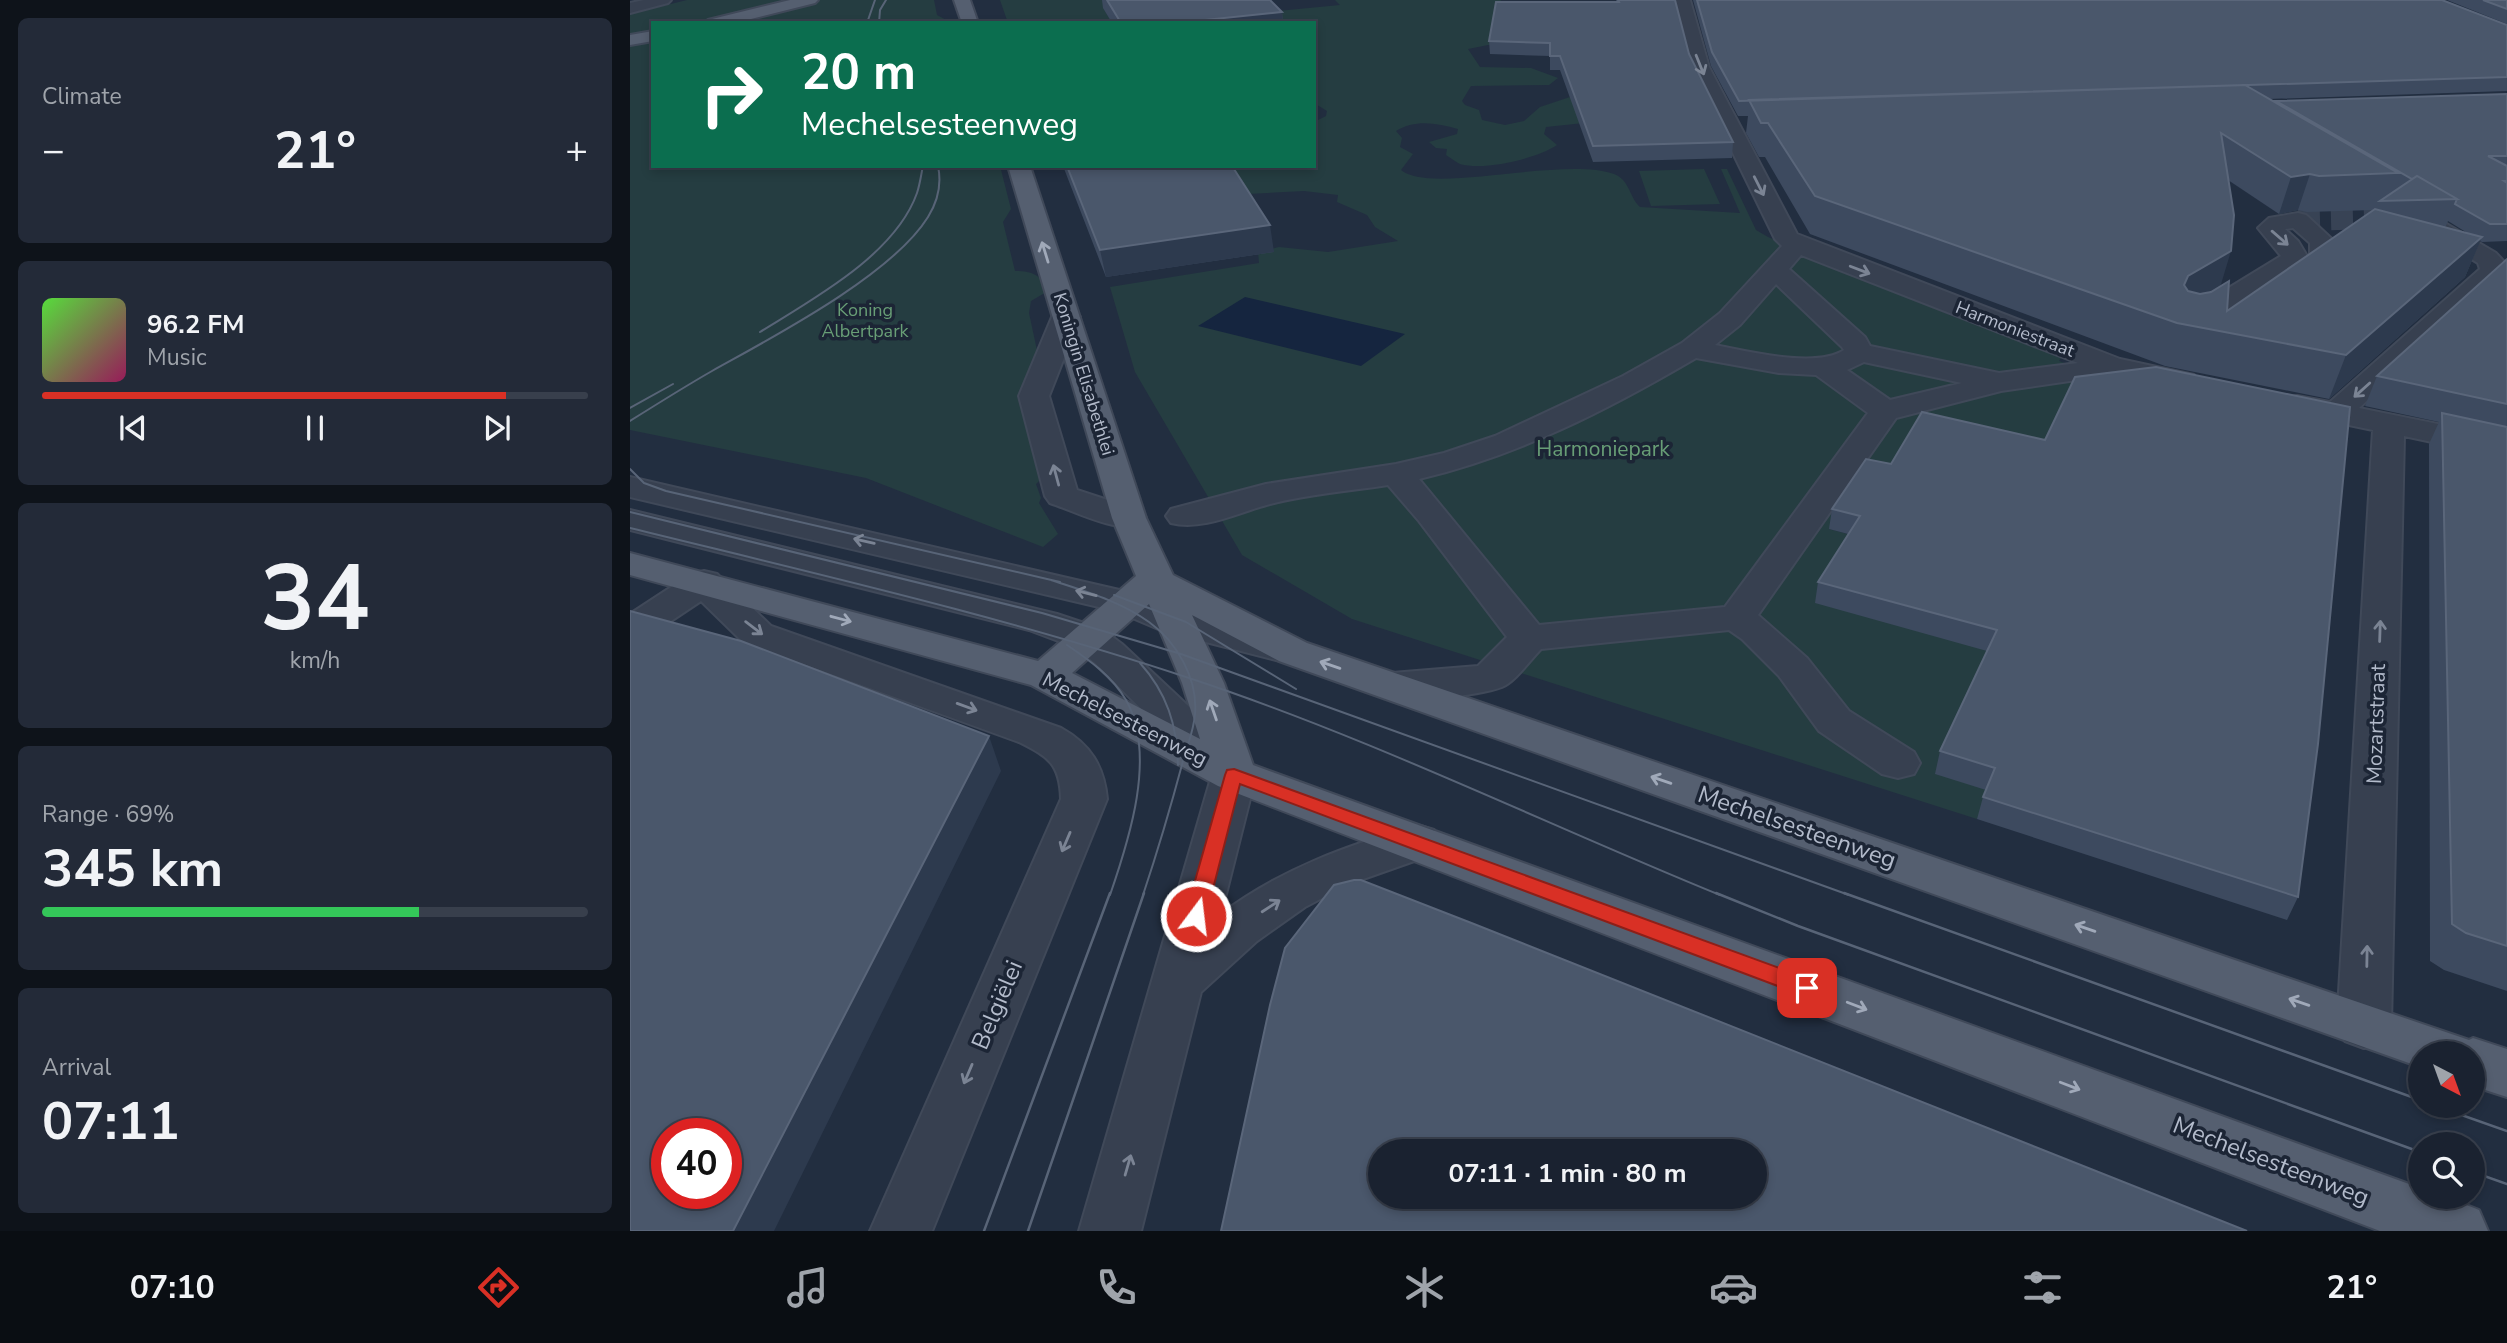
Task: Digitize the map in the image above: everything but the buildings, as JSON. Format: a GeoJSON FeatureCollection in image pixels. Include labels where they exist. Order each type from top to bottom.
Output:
{"type":"FeatureCollection","features":[{"type":"Feature","properties":{"kind":"main road"},"geometry":{"type":"LineString","coordinates":[[722,21],[810,0]]}},
{"type":"Feature","properties":{"kind":"main road"},"geometry":{"type":"LineString","coordinates":[[962,0],[969,21]]}},
{"type":"Feature","properties":{"kind":"main road"},"geometry":{"type":"LineString","coordinates":[[630,40],[651,36]]}},
{"type":"Feature","properties":{"kind":"main road","name":"Koningin Elisabethlei"},"geometry":{"type":"LineString","coordinates":[[1020,168],[1129,518],[1141,591],[1177,623],[1211,704],[1234,775]]}},
{"type":"Feature","properties":{"kind":"main road","name":"Mechelsesteenweg"},"geometry":{"type":"LineString","coordinates":[[630,564],[1045,676],[1234,775],[2457,1231]]}},
{"type":"Feature","properties":{"kind":"main road"},"geometry":{"type":"LineString","coordinates":[[1045,676],[1141,591]]}},
{"type":"Feature","properties":{"kind":"main road","name":"Mechelsesteenweg"},"geometry":{"type":"LineString","coordinates":[[1141,591],[1293,652],[2411,1041]]}},
{"type":"Feature","properties":{"kind":"main road"},"geometry":{"type":"LineString","coordinates":[[2485,1066],[2507,1073]]}},
{"type":"Feature","properties":{"kind":"street"},"geometry":{"type":"LineString","coordinates":[[630,8],[663,0]]}},
{"type":"Feature","properties":{"kind":"street"},"geometry":{"type":"LineString","coordinates":[[1183,516],[1222,508],[1266,494],[1396,474],[1453,461],[1506,443],[1634,382],[1692,349],[1730,319],[1797,245],[1787,239],[1782,231],[1700,67],[1682,0]]}},
{"type":"Feature","properties":{"kind":"street"},"geometry":{"type":"LineString","coordinates":[[1729,125],[1756,124]]}},
{"type":"Feature","properties":{"kind":"street"},"geometry":{"type":"LineString","coordinates":[[2336,413],[2492,272],[2494,265],[2487,258],[2407,210]]}},
{"type":"Feature","properties":{"kind":"street"},"geometry":{"type":"LineString","coordinates":[[2298,220],[2322,241],[2318,262],[2256,303],[2200,318],[2294,256],[2289,246],[2272,232],[2270,228],[2277,223],[2298,220]]}},
{"type":"Feature","properties":{"kind":"street","name":"Harmoniestraat"},"geometry":{"type":"LineString","coordinates":[[1797,245],[2112,366],[2217,388]]}},
{"type":"Feature","properties":{"kind":"street"},"geometry":{"type":"LineString","coordinates":[[1774,269],[1855,343],[1859,352]]}},
{"type":"Feature","properties":{"kind":"street"},"geometry":{"type":"LineString","coordinates":[[1066,317],[1034,396],[1062,496],[1129,518]]}},
{"type":"Feature","properties":{"kind":"street"},"geometry":{"type":"LineString","coordinates":[[1692,349],[1779,365],[1822,366],[1843,363],[1854,358],[1859,352]]}},
{"type":"Feature","properties":{"kind":"street"},"geometry":{"type":"LineString","coordinates":[[1859,352],[2001,382]]}},
{"type":"Feature","properties":{"kind":"street"},"geometry":{"type":"LineString","coordinates":[[1822,366],[1858,389],[1885,411]]}},
{"type":"Feature","properties":{"kind":"street"},"geometry":{"type":"LineString","coordinates":[[1737,618],[1885,411],[2001,382],[2112,366]]}},
{"type":"Feature","properties":{"kind":"street"},"geometry":{"type":"LineString","coordinates":[[2270,399],[2507,448]]}},
{"type":"Feature","properties":{"kind":"street","name":"Mozartstraat"},"geometry":{"type":"LineString","coordinates":[[2364,1025],[2389,424]]}},
{"type":"Feature","properties":{"kind":"street"},"geometry":{"type":"LineString","coordinates":[[1396,474],[1428,507],[1492,596],[1529,638]]}},
{"type":"Feature","properties":{"kind":"street"},"geometry":{"type":"LineString","coordinates":[[630,487],[1141,591]]}},
{"type":"Feature","properties":{"kind":"street"},"geometry":{"type":"LineString","coordinates":[[630,520],[1012,614],[1088,638],[1108,653],[1234,775],[1110,1231]]}},
{"type":"Feature","properties":{"kind":"street"},"geometry":{"type":"LineString","coordinates":[[630,631],[704,582]]}},
{"type":"Feature","properties":{"kind":"street","name":"Belgiëlei"},"geometry":{"type":"LineString","coordinates":[[704,582],[757,634],[1034,732],[1058,744],[1074,758],[1084,777],[1084,799],[901,1231]]}},
{"type":"Feature","properties":{"kind":"street"},"geometry":{"type":"LineString","coordinates":[[1392,687],[1490,677],[1529,638],[1737,618],[1756,631],[1793,667],[1834,721],[1898,763]]}},
{"type":"Feature","properties":{"kind":"street"},"geometry":{"type":"LineString","coordinates":[[1088,638],[1177,623],[1293,652]]}},
{"type":"Feature","properties":{"kind":"street"},"geometry":{"type":"LineString","coordinates":[[1180,980],[1217,945],[1266,908],[1304,885],[1336,870],[1417,842]]}},
{"type":"Feature","properties":{"kind":"green space","name":"Koning Albertpark"},"geometry":{"type":"Polygon","coordinates":[[[687,0],[934,0],[937,15],[948,21],[651,21],[651,168],[1001,168],[1011,209],[1003,222],[1015,271],[1036,275],[1048,291],[1031,301],[1029,313],[1038,355],[1045,475],[1036,484],[1041,498],[1039,503],[1058,534],[1043,547],[866,478],[630,430],[630,14],[687,0]]]}},
{"type":"Feature","properties":{"kind":"green space"},"geometry":{"type":"Polygon","coordinates":[[[1000,0],[1172,0],[1104,9],[1111,21],[1007,21],[1000,0]]]}},
{"type":"Feature","properties":{"kind":"green space","name":"Harmoniepark"},"geometry":{"type":"Polygon","coordinates":[[[1335,0],[1501,0],[1499,6],[1552,47],[1488,45],[1468,49],[1480,67],[1531,68],[1558,78],[1549,85],[1471,86],[1462,101],[1465,105],[1479,110],[1482,120],[1505,125],[1524,121],[1540,107],[1570,97],[1584,123],[1546,127],[1544,134],[1557,145],[1523,159],[1482,166],[1460,164],[1446,155],[1447,149],[1436,148],[1429,142],[1457,134],[1458,129],[1434,124],[1403,127],[1396,131],[1402,138],[1400,147],[1413,154],[1401,170],[1416,177],[1439,179],[1563,169],[1591,170],[1614,174],[1623,180],[1640,207],[1740,213],[1721,169],[1727,169],[1756,230],[1768,237],[1952,316],[2055,353],[2061,358],[2059,361],[2098,375],[2058,463],[1907,452],[1829,529],[1870,540],[1991,650],[1989,791],[1977,819],[1352,619],[1242,555],[1135,372],[1110,287],[1259,263],[1258,252],[1279,247],[1328,252],[1398,241],[1375,227],[1367,215],[1337,202],[1338,195],[1304,191],[1248,194],[1222,176],[1232,168],[1316,168],[1316,121],[1326,116],[1327,111],[1316,104],[1316,21],[1275,21],[1267,12],[1340,5],[1335,0]]]}},
{"type":"Feature","properties":{"kind":"green space"},"geometry":{"type":"Polygon","coordinates":[[[1704,169],[1720,204],[1651,206],[1639,171],[1704,169]]]}},
{"type":"Feature","properties":{"kind":"water"},"geometry":{"type":"Polygon","coordinates":[[[1245,297],[1405,334],[1361,366],[1198,326],[1245,297]]]}},
{"type":"Feature","properties":{"kind":"tunnel"},"geometry":{"type":"LineString","coordinates":[[2298,220],[2415,217]]}},
{"type":"Feature","properties":{"kind":"tram line"},"geometry":{"type":"LineString","coordinates":[[868,21],[875,0]]}},
{"type":"Feature","properties":{"kind":"tram line"},"geometry":{"type":"LineString","coordinates":[[879,21],[880,10],[886,0]]}},
{"type":"Feature","properties":{"kind":"tram line"},"geometry":{"type":"LineString","coordinates":[[760,332],[827,290],[872,256],[906,215],[917,193],[923,168]]}},
{"type":"Feature","properties":{"kind":"tram line"},"geometry":{"type":"LineString","coordinates":[[630,421],[829,303],[888,261],[911,239],[928,217],[937,199],[938,168]]}},
{"type":"Feature","properties":{"kind":"tram line"},"geometry":{"type":"LineString","coordinates":[[630,408],[673,384]]}},
{"type":"Feature","properties":{"kind":"tram line"},"geometry":{"type":"LineString","coordinates":[[630,469],[644,483],[666,491],[1060,582]]}},
{"type":"Feature","properties":{"kind":"tram line"},"geometry":{"type":"LineString","coordinates":[[630,512],[1042,613],[1178,653]]}},
{"type":"Feature","properties":{"kind":"tram line"},"geometry":{"type":"LineString","coordinates":[[630,528],[981,616],[1190,678]]}},
{"type":"Feature","properties":{"kind":"tram line"},"geometry":{"type":"LineString","coordinates":[[1051,580],[1114,602],[1138,615],[1159,630],[1178,653]]}},
{"type":"Feature","properties":{"kind":"tram line"},"geometry":{"type":"LineString","coordinates":[[1114,595],[1186,622],[1296,689]]}},
{"type":"Feature","properties":{"kind":"tram line"},"geometry":{"type":"LineString","coordinates":[[1067,645],[1114,683],[1126,700],[1135,722],[1140,771],[1137,798],[1132,824],[1110,895]]}},
{"type":"Feature","properties":{"kind":"tram line"},"geometry":{"type":"LineString","coordinates":[[1178,653],[1849,895]]}},
{"type":"Feature","properties":{"kind":"tram line"},"geometry":{"type":"LineString","coordinates":[[1178,653],[1190,678]]}},
{"type":"Feature","properties":{"kind":"tram line"},"geometry":{"type":"LineString","coordinates":[[1140,663],[1157,686],[1169,710],[1178,765]]}},
{"type":"Feature","properties":{"kind":"tram line"},"geometry":{"type":"LineString","coordinates":[[1143,895],[1193,726],[1195,701],[1190,678]]}},
{"type":"Feature","properties":{"kind":"tram line"},"geometry":{"type":"LineString","coordinates":[[1190,678],[1324,727],[1720,895]]}},
{"type":"Feature","properties":{"kind":"tram line"},"geometry":{"type":"LineString","coordinates":[[984,1231],[1110,893]]}},
{"type":"Feature","properties":{"kind":"tram line"},"geometry":{"type":"LineString","coordinates":[[1028,1231],[1144,893]]}},
{"type":"Feature","properties":{"kind":"tram line"},"geometry":{"type":"LineString","coordinates":[[1716,893],[1798,926],[2408,1148]]}},
{"type":"Feature","properties":{"kind":"tram line"},"geometry":{"type":"LineString","coordinates":[[1844,893],[2408,1096]]}},
{"type":"Feature","properties":{"kind":"tram line"},"geometry":{"type":"LineString","coordinates":[[2470,1118],[2507,1131]]}},
{"type":"Feature","properties":{"kind":"tram line"},"geometry":{"type":"LineString","coordinates":[[2485,1176],[2507,1184]]}},
{"type":"Feature","properties":{"kind":"route"},"geometry":{"type":"LineString","coordinates":[[1196,916],[1234,775],[1807,988]]}}]}
